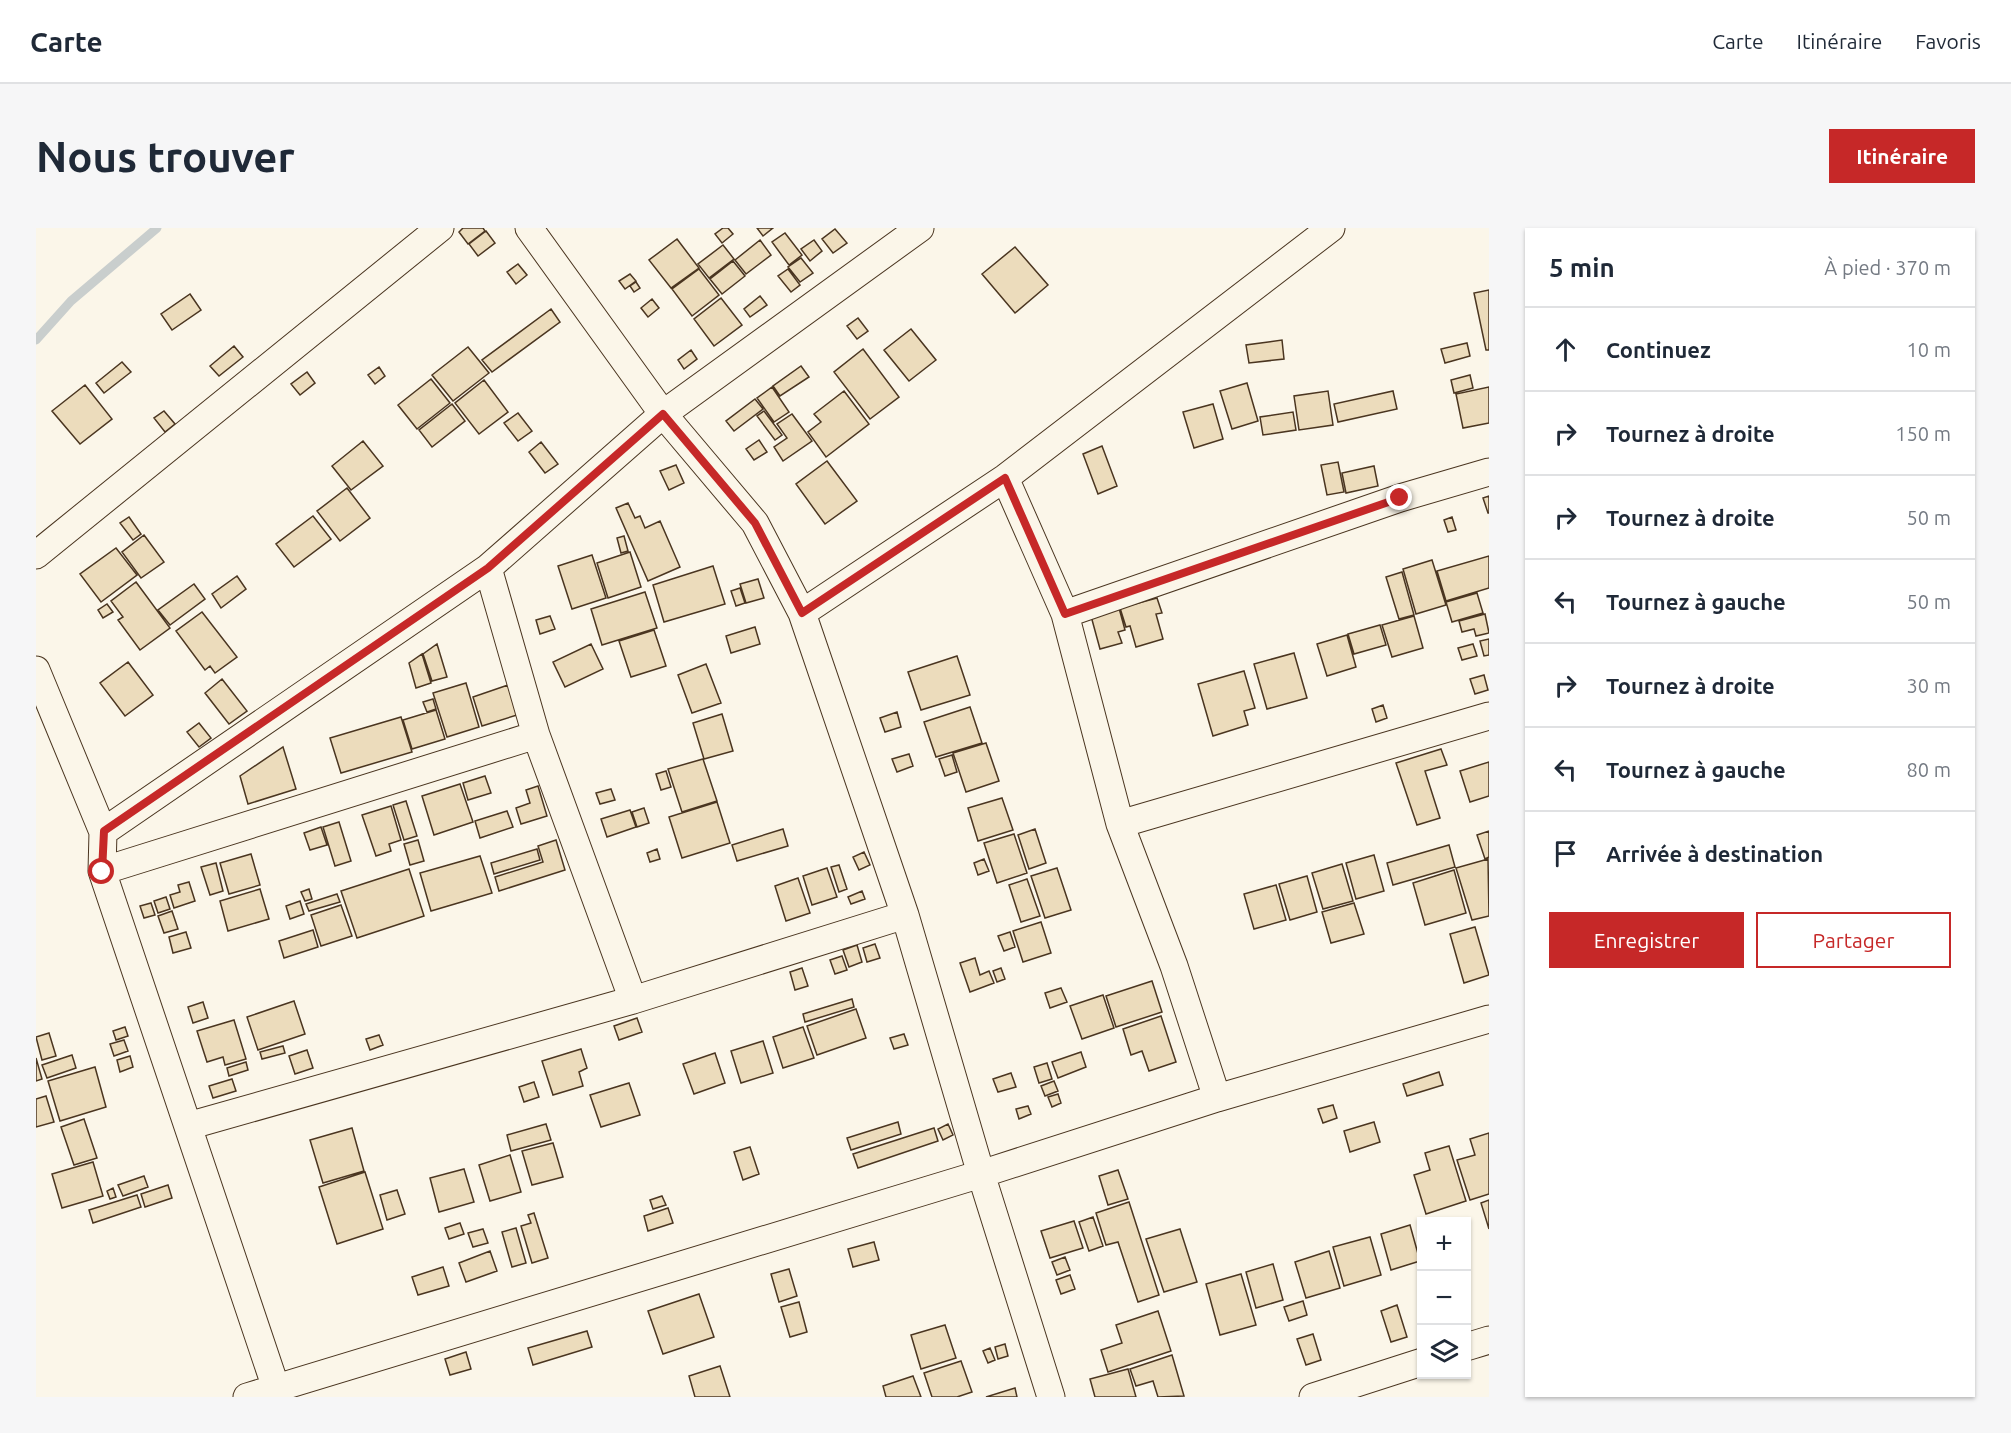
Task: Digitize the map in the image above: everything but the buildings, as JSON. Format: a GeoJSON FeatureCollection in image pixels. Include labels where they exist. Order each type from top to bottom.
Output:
{"type":"FeatureCollection","features":[{"type":"Feature","properties":{"kind":"street"},"geometry":{"type":"LineString","coordinates":[[36,555],[441,228]]}},
{"type":"Feature","properties":{"kind":"street"},"geometry":{"type":"LineString","coordinates":[[529,228],[663,414],[755,523],[802,613],[905,915],[981,1174],[1051,1397]]}},
{"type":"Feature","properties":{"kind":"street"},"geometry":{"type":"LineString","coordinates":[[104,831],[488,568],[663,414],[920,228]]}},
{"type":"Feature","properties":{"kind":"street"},"geometry":{"type":"LineString","coordinates":[[802,613],[1005,478],[1331,228]]}},
{"type":"Feature","properties":{"kind":"street"},"geometry":{"type":"LineString","coordinates":[[1065,614],[1400,498],[1489,472]]}},
{"type":"Feature","properties":{"kind":"street"},"geometry":{"type":"LineString","coordinates":[[1005,478],[1065,614],[1120,824],[1174,966],[1216,1098]]}},
{"type":"Feature","properties":{"kind":"street"},"geometry":{"type":"LineString","coordinates":[[488,568],[536,735],[633,1000]]}},
{"type":"Feature","properties":{"kind":"street"},"geometry":{"type":"LineString","coordinates":[[36,670],[104,831],[102,872],[277,1392]]}},
{"type":"Feature","properties":{"kind":"street"},"geometry":{"type":"LineString","coordinates":[[1120,824],[1489,716]]}},
{"type":"Feature","properties":{"kind":"street"},"geometry":{"type":"LineString","coordinates":[[102,872],[536,735]]}},
{"type":"Feature","properties":{"kind":"street"},"geometry":{"type":"LineString","coordinates":[[188,1126],[633,1000],[905,915]]}},
{"type":"Feature","properties":{"kind":"street"},"geometry":{"type":"LineString","coordinates":[[247,1397],[277,1392],[981,1174],[1216,1098],[1489,1019]]}},
{"type":"Feature","properties":{"kind":"street"},"geometry":{"type":"LineString","coordinates":[[1471,1346],[1489,1340]]}},
{"type":"Feature","properties":{"kind":"street"},"geometry":{"type":"LineString","coordinates":[[1313,1397],[1417,1364]]}},
{"type":"Feature","properties":{"kind":"waterway"},"geometry":{"type":"LineString","coordinates":[[36,340],[71,301],[157,228]]}},
{"type":"Feature","properties":{"kind":"route"},"geometry":{"type":"LineString","coordinates":[[102,872],[104,831],[488,568],[663,414],[755,523],[802,613],[1005,478],[1065,614],[1400,498]]}}]}
